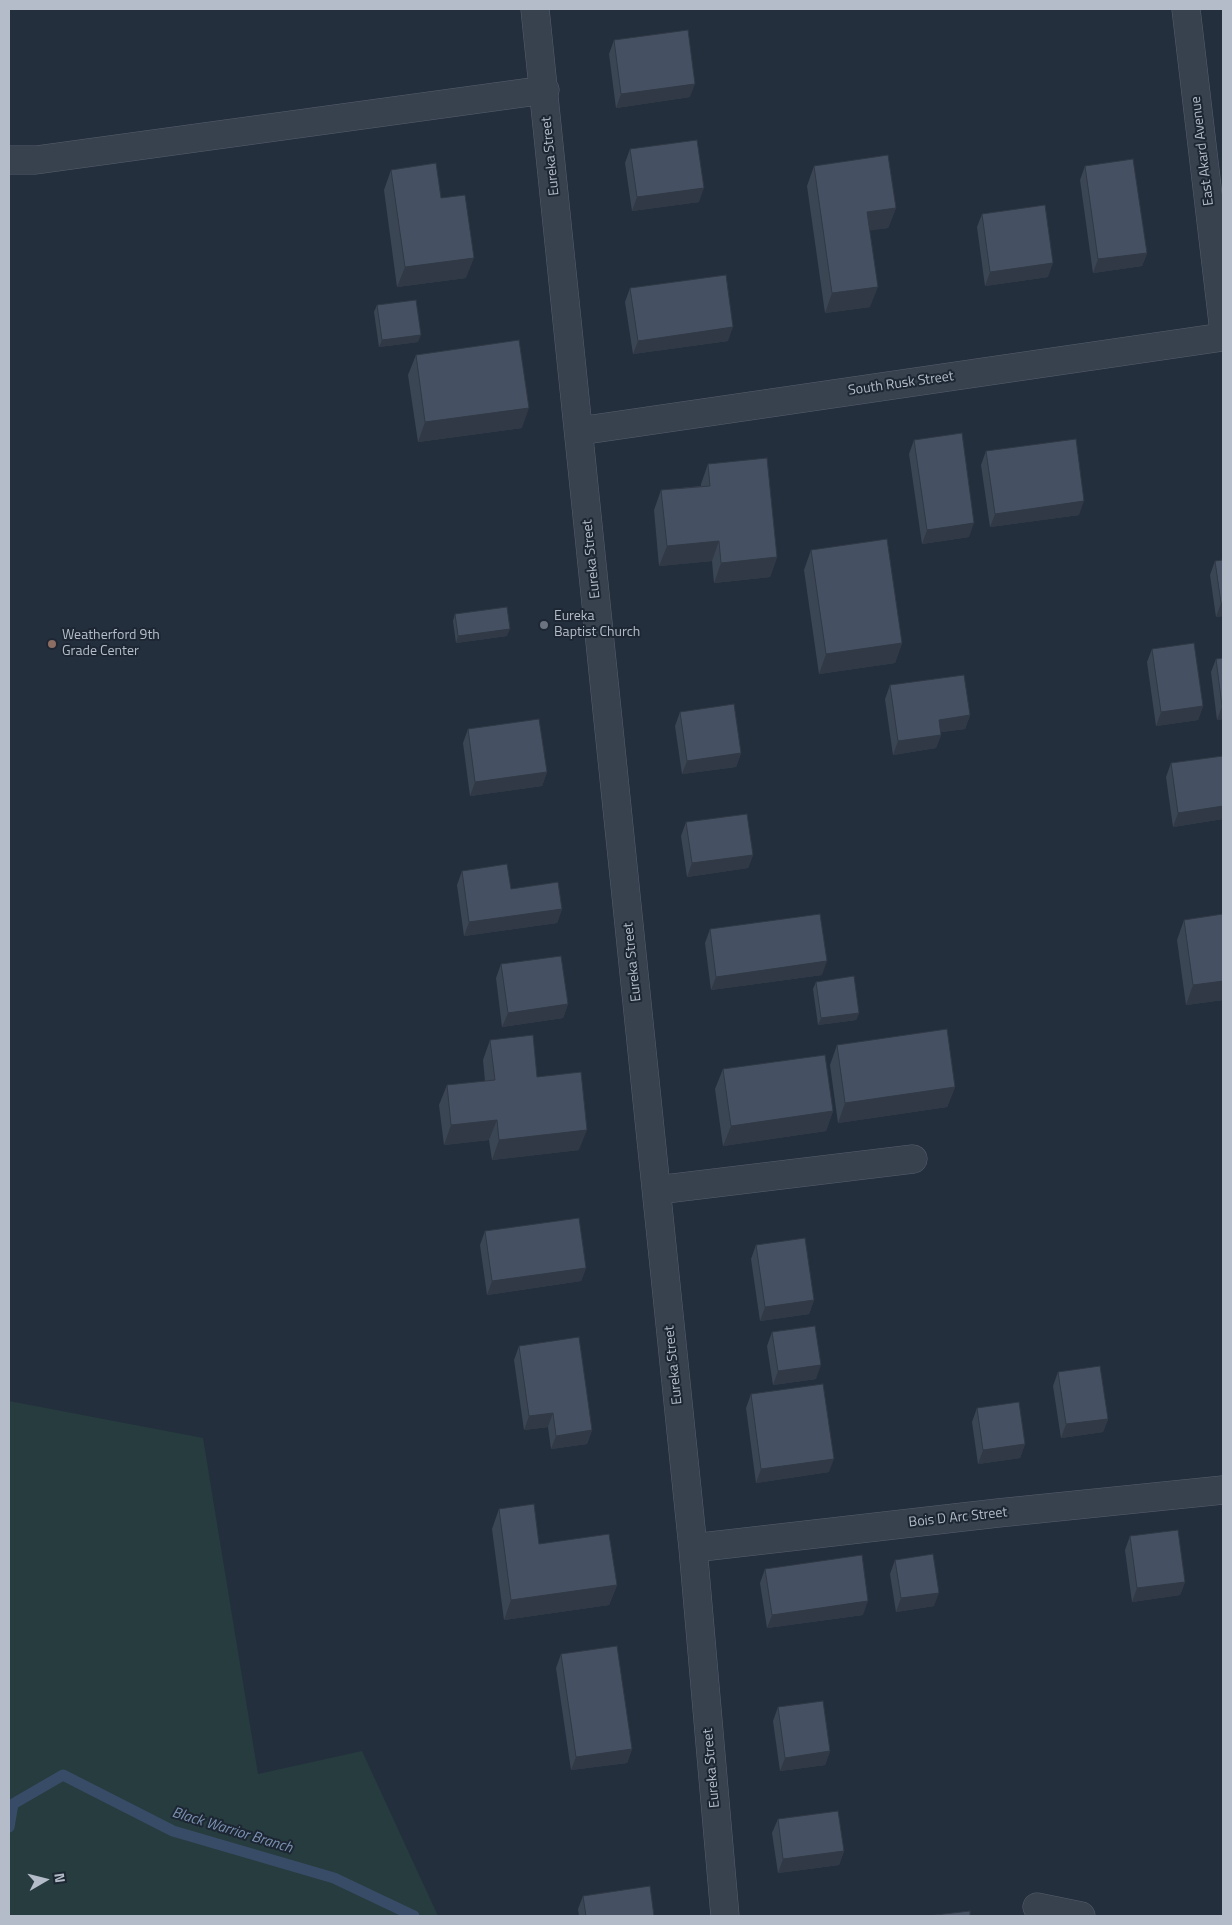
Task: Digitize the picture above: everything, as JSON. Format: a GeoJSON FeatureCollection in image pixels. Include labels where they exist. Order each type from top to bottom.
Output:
{"type":"FeatureCollection","features":[{"type":"Feature","properties":{"kind":"street","name":"Eureka Street"},"geometry":{"type":"LineString","coordinates":[[535,9],[545,90],[693,1548],[725,1916]]}},
{"type":"Feature","properties":{"kind":"street","name":"East Akard Avenue"},"geometry":{"type":"LineString","coordinates":[[1186,9],[1223,323]]}},
{"type":"Feature","properties":{"kind":"street"},"geometry":{"type":"LineString","coordinates":[[9,160],[46,158],[545,90]]}},
{"type":"Feature","properties":{"kind":"street","name":"South Rusk Street"},"geometry":{"type":"LineString","coordinates":[[579,431],[1223,337]]}},
{"type":"Feature","properties":{"kind":"street"},"geometry":{"type":"LineString","coordinates":[[657,1190],[913,1159]]}},
{"type":"Feature","properties":{"kind":"street","name":"Bois D Arc Street"},"geometry":{"type":"LineString","coordinates":[[693,1548],[998,1513],[1223,1490]]}},
{"type":"Feature","properties":{"kind":"street"},"geometry":{"type":"LineString","coordinates":[[1037,1907],[1081,1916]]}},
{"type":"Feature","properties":{"kind":"green space"},"geometry":{"type":"Polygon","coordinates":[[[9,1401],[203,1438],[258,1774],[362,1751],[438,1916],[9,1916],[9,1401]]]}},
{"type":"Feature","properties":{"kind":"building"},"geometry":{"type":"Polygon","coordinates":[[[688,30],[695,84],[621,94],[614,40],[688,30]]]}},
{"type":"Feature","properties":{"kind":"building"},"geometry":{"type":"Polygon","coordinates":[[[697,140],[704,188],[637,197],[630,149],[697,140]]]}},
{"type":"Feature","properties":{"kind":"building"},"geometry":{"type":"Polygon","coordinates":[[[888,155],[896,208],[867,212],[878,287],[832,293],[814,166],[888,155]]]}},
{"type":"Feature","properties":{"kind":"building"},"geometry":{"type":"Polygon","coordinates":[[[1133,159],[1147,253],[1098,259],[1085,166],[1133,159]]]}},
{"type":"Feature","properties":{"kind":"building"},"geometry":{"type":"Polygon","coordinates":[[[436,163],[441,198],[465,195],[474,258],[405,267],[391,170],[436,163]]]}},
{"type":"Feature","properties":{"kind":"building"},"geometry":{"type":"Polygon","coordinates":[[[1045,205],[1053,263],[990,272],[982,214],[1045,205]]]}},
{"type":"Feature","properties":{"kind":"building"},"geometry":{"type":"Polygon","coordinates":[[[726,275],[733,327],[638,341],[630,288],[726,275]]]}},
{"type":"Feature","properties":{"kind":"building"},"geometry":{"type":"Polygon","coordinates":[[[416,300],[421,335],[382,340],[377,305],[416,300]]]}},
{"type":"Feature","properties":{"kind":"building"},"geometry":{"type":"Polygon","coordinates":[[[519,340],[529,408],[425,422],[416,355],[519,340]]]}},
{"type":"Feature","properties":{"kind":"building"},"geometry":{"type":"Polygon","coordinates":[[[962,433],[974,523],[927,530],[914,440],[962,433]]]}},
{"type":"Feature","properties":{"kind":"building"},"geometry":{"type":"Polygon","coordinates":[[[1076,439],[1084,501],[995,514],[986,451],[1076,439]]]}},
{"type":"Feature","properties":{"kind":"building"},"geometry":{"type":"Polygon","coordinates":[[[767,458],[777,557],[721,563],[719,541],[667,546],[661,490],[710,486],[708,464],[767,458]]]}},
{"type":"Feature","properties":{"kind":"building"},"geometry":{"type":"Polygon","coordinates":[[[887,539],[902,643],[826,654],[811,550],[887,539]]]}},
{"type":"Feature","properties":{"kind":"building"},"geometry":{"type":"Polygon","coordinates":[[[1223,560],[1223,603],[1221,603],[1215,561],[1223,560]]]}},
{"type":"Feature","properties":{"kind":"building"},"geometry":{"type":"Polygon","coordinates":[[[507,607],[510,629],[458,636],[455,614],[507,607]]]}},
{"type":"Feature","properties":{"kind":"building"},"geometry":{"type":"Polygon","coordinates":[[[1194,643],[1203,706],[1161,712],[1152,649],[1194,643]]]}},
{"type":"Feature","properties":{"kind":"building"},"geometry":{"type":"Polygon","coordinates":[[[1223,658],[1223,706],[1222,706],[1216,659],[1223,658]]]}},
{"type":"Feature","properties":{"kind":"building"},"geometry":{"type":"Polygon","coordinates":[[[964,675],[970,715],[939,720],[941,735],[898,741],[890,685],[964,675]]]}},
{"type":"Feature","properties":{"kind":"building"},"geometry":{"type":"Polygon","coordinates":[[[734,704],[741,753],[687,761],[680,712],[734,704]]]}},
{"type":"Feature","properties":{"kind":"building"},"geometry":{"type":"Polygon","coordinates":[[[539,719],[547,772],[475,782],[468,729],[539,719]]]}},
{"type":"Feature","properties":{"kind":"building"},"geometry":{"type":"Polygon","coordinates":[[[1223,756],[1223,806],[1178,813],[1171,763],[1223,756]]]}},
{"type":"Feature","properties":{"kind":"building"},"geometry":{"type":"Polygon","coordinates":[[[747,814],[753,855],[692,863],[686,822],[747,814]]]}},
{"type":"Feature","properties":{"kind":"building"},"geometry":{"type":"Polygon","coordinates":[[[507,864],[511,889],[558,882],[562,909],[469,922],[462,871],[507,864]]]}},
{"type":"Feature","properties":{"kind":"building"},"geometry":{"type":"Polygon","coordinates":[[[820,914],[827,961],[716,977],[710,929],[820,914]]]}},
{"type":"Feature","properties":{"kind":"building"},"geometry":{"type":"Polygon","coordinates":[[[1223,914],[1223,981],[1193,985],[1184,920],[1223,914]]]}},
{"type":"Feature","properties":{"kind":"building"},"geometry":{"type":"Polygon","coordinates":[[[561,956],[568,1004],[508,1013],[501,964],[561,956]]]}},
{"type":"Feature","properties":{"kind":"building"},"geometry":{"type":"Polygon","coordinates":[[[854,976],[859,1013],[821,1018],[816,982],[854,976]]]}},
{"type":"Feature","properties":{"kind":"building"},"geometry":{"type":"Polygon","coordinates":[[[947,1029],[955,1087],[845,1103],[837,1045],[947,1029]]]}},
{"type":"Feature","properties":{"kind":"building"},"geometry":{"type":"Polygon","coordinates":[[[533,1035],[537,1077],[581,1072],[587,1130],[499,1140],[497,1120],[451,1125],[447,1085],[495,1080],[490,1040],[533,1035]]]}},
{"type":"Feature","properties":{"kind":"building"},"geometry":{"type":"Polygon","coordinates":[[[825,1055],[833,1111],[731,1126],[723,1069],[825,1055]]]}},
{"type":"Feature","properties":{"kind":"building"},"geometry":{"type":"Polygon","coordinates":[[[579,1218],[586,1268],[492,1281],[485,1231],[579,1218]]]}},
{"type":"Feature","properties":{"kind":"building"},"geometry":{"type":"Polygon","coordinates":[[[805,1238],[814,1300],[765,1307],[756,1245],[805,1238]]]}},
{"type":"Feature","properties":{"kind":"building"},"geometry":{"type":"Polygon","coordinates":[[[815,1326],[821,1365],[778,1371],[772,1332],[815,1326]]]}},
{"type":"Feature","properties":{"kind":"building"},"geometry":{"type":"Polygon","coordinates":[[[579,1337],[592,1430],[556,1436],[553,1413],[529,1416],[519,1346],[579,1337]]]}},
{"type":"Feature","properties":{"kind":"building"},"geometry":{"type":"Polygon","coordinates":[[[1100,1366],[1108,1419],[1066,1424],[1058,1372],[1100,1366]]]}},
{"type":"Feature","properties":{"kind":"building"},"geometry":{"type":"Polygon","coordinates":[[[823,1384],[834,1459],[761,1469],[751,1394],[823,1384]]]}},
{"type":"Feature","properties":{"kind":"building"},"geometry":{"type":"Polygon","coordinates":[[[1019,1402],[1025,1444],[983,1450],[977,1408],[1019,1402]]]}},
{"type":"Feature","properties":{"kind":"building"},"geometry":{"type":"Polygon","coordinates":[[[534,1504],[539,1544],[609,1534],[617,1585],[511,1600],[499,1509],[534,1504]]]}},
{"type":"Feature","properties":{"kind":"building"},"geometry":{"type":"Polygon","coordinates":[[[1178,1530],[1185,1582],[1137,1588],[1130,1536],[1178,1530]]]}},
{"type":"Feature","properties":{"kind":"building"},"geometry":{"type":"Polygon","coordinates":[[[933,1554],[939,1593],[901,1598],[895,1560],[933,1554]]]}},
{"type":"Feature","properties":{"kind":"building"},"geometry":{"type":"Polygon","coordinates":[[[862,1555],[868,1601],[772,1615],[765,1569],[862,1555]]]}},
{"type":"Feature","properties":{"kind":"building"},"geometry":{"type":"Polygon","coordinates":[[[617,1646],[632,1749],[576,1757],[561,1654],[617,1646]]]}},
{"type":"Feature","properties":{"kind":"building"},"geometry":{"type":"Polygon","coordinates":[[[823,1701],[830,1751],[785,1758],[778,1707],[823,1701]]]}},
{"type":"Feature","properties":{"kind":"building"},"geometry":{"type":"Polygon","coordinates":[[[838,1811],[844,1851],[783,1859],[778,1819],[838,1811]]]}},
{"type":"Feature","properties":{"kind":"building"},"geometry":{"type":"Polygon","coordinates":[[[650,1886],[654,1916],[586,1916],[583,1896],[650,1886]]]}},
{"type":"Feature","properties":{"kind":"building"},"geometry":{"type":"Polygon","coordinates":[[[970,1911],[970,1916],[927,1916],[970,1911]]]}},
{"type":"Feature","properties":{"kind":"waterway","name":"Black Warrior Branch"},"geometry":{"type":"LineString","coordinates":[[9,1827],[13,1804],[63,1775],[173,1831],[334,1878],[414,1916]]}},
{"type":"Feature","properties":{"kind":"place","name":"Eureka Baptist Church"},"geometry":{"type":"Point","coordinates":[544,625]}},
{"type":"Feature","properties":{"kind":"place","name":"Weatherford 9th Grade Center"},"geometry":{"type":"Point","coordinates":[52,644]}}]}
